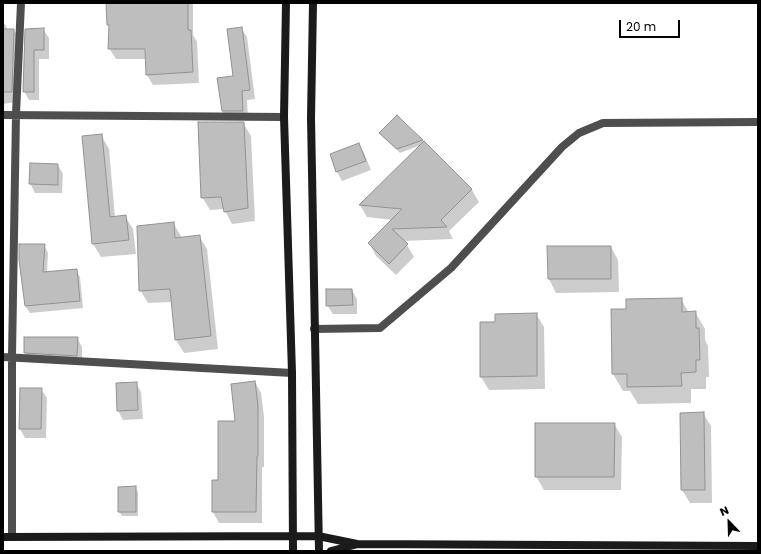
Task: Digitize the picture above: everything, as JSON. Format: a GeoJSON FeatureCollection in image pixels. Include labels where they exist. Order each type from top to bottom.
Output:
{"type":"FeatureCollection","features":[{"type":"Feature","properties":{"kind":"main road"},"geometry":{"type":"LineString","coordinates":[[286,3],[284,117],[292,374],[293,551]]}},
{"type":"Feature","properties":{"kind":"main road"},"geometry":{"type":"LineString","coordinates":[[313,3],[311,118],[319,551]]}},
{"type":"Feature","properties":{"kind":"main road"},"geometry":{"type":"LineString","coordinates":[[3,537],[318,536],[357,544],[486,548],[686,548],[758,546]]}},
{"type":"Feature","properties":{"kind":"main road"},"geometry":{"type":"LineString","coordinates":[[331,551],[357,544]]}},
{"type":"Feature","properties":{"kind":"street"},"geometry":{"type":"LineString","coordinates":[[12,537],[12,356],[16,114],[21,3]]}},
{"type":"Feature","properties":{"kind":"street"},"geometry":{"type":"LineString","coordinates":[[3,115],[284,117]]}},
{"type":"Feature","properties":{"kind":"street"},"geometry":{"type":"LineString","coordinates":[[314,329],[380,328],[451,268],[562,147],[579,133],[603,123],[758,122]]}},
{"type":"Feature","properties":{"kind":"street"},"geometry":{"type":"LineString","coordinates":[[3,357],[12,356],[292,374]]}},
{"type":"Feature","properties":{"kind":"building"},"geometry":{"type":"Polygon","coordinates":[[[106,3],[188,3],[188,30],[191,30],[193,72],[146,75],[145,49],[108,49],[109,25],[107,25],[106,3]]]}},
{"type":"Feature","properties":{"kind":"building"},"geometry":{"type":"Polygon","coordinates":[[[242,27],[250,90],[242,91],[243,111],[222,111],[217,78],[233,76],[227,29],[242,27]]]}},
{"type":"Feature","properties":{"kind":"building"},"geometry":{"type":"Polygon","coordinates":[[[44,28],[44,50],[34,50],[34,92],[23,92],[25,29],[44,28]]]}},
{"type":"Feature","properties":{"kind":"building"},"geometry":{"type":"Polygon","coordinates":[[[3,29],[14,29],[12,92],[3,92],[3,29]]]}},
{"type":"Feature","properties":{"kind":"building"},"geometry":{"type":"Polygon","coordinates":[[[397,115],[423,140],[397,149],[379,133],[397,115]]]}},
{"type":"Feature","properties":{"kind":"building"},"geometry":{"type":"Polygon","coordinates":[[[198,122],[244,122],[248,208],[224,212],[221,197],[201,198],[198,122]]]}},
{"type":"Feature","properties":{"kind":"building"},"geometry":{"type":"Polygon","coordinates":[[[102,134],[110,217],[126,215],[129,240],[92,244],[82,136],[102,134]]]}},
{"type":"Feature","properties":{"kind":"building"},"geometry":{"type":"Polygon","coordinates":[[[424,141],[472,189],[441,220],[447,227],[392,229],[408,244],[389,264],[368,243],[402,209],[359,205],[424,141]]]}},
{"type":"Feature","properties":{"kind":"building"},"geometry":{"type":"Polygon","coordinates":[[[359,143],[366,161],[336,172],[330,154],[359,143]]]}},
{"type":"Feature","properties":{"kind":"building"},"geometry":{"type":"Polygon","coordinates":[[[30,163],[58,164],[58,185],[29,184],[30,163]]]}},
{"type":"Feature","properties":{"kind":"building"},"geometry":{"type":"Polygon","coordinates":[[[174,222],[175,238],[200,235],[211,336],[175,340],[170,289],[139,291],[137,226],[174,222]]]}},
{"type":"Feature","properties":{"kind":"building"},"geometry":{"type":"Polygon","coordinates":[[[19,244],[45,244],[43,272],[77,269],[80,301],[25,306],[19,260],[19,244]]]}},
{"type":"Feature","properties":{"kind":"building"},"geometry":{"type":"Polygon","coordinates":[[[547,246],[611,246],[611,279],[548,279],[547,246]]]}},
{"type":"Feature","properties":{"kind":"building"},"geometry":{"type":"Polygon","coordinates":[[[326,289],[352,289],[353,305],[326,306],[326,289]]]}},
{"type":"Feature","properties":{"kind":"building"},"geometry":{"type":"Polygon","coordinates":[[[682,298],[682,312],[696,311],[696,328],[699,328],[700,360],[696,360],[696,372],[681,373],[682,386],[627,387],[627,374],[612,374],[611,309],[626,309],[626,299],[682,298]]]}},
{"type":"Feature","properties":{"kind":"building"},"geometry":{"type":"Polygon","coordinates":[[[537,313],[537,376],[480,377],[480,322],[495,322],[495,314],[537,313]]]}},
{"type":"Feature","properties":{"kind":"building"},"geometry":{"type":"Polygon","coordinates":[[[24,337],[78,337],[77,356],[24,353],[24,337]]]}},
{"type":"Feature","properties":{"kind":"building"},"geometry":{"type":"Polygon","coordinates":[[[255,381],[258,405],[256,512],[212,512],[212,480],[218,480],[218,421],[235,421],[231,384],[255,381]]]}},
{"type":"Feature","properties":{"kind":"building"},"geometry":{"type":"Polygon","coordinates":[[[137,382],[138,410],[117,411],[116,383],[137,382]]]}},
{"type":"Feature","properties":{"kind":"building"},"geometry":{"type":"Polygon","coordinates":[[[20,388],[42,388],[41,429],[19,429],[20,388]]]}},
{"type":"Feature","properties":{"kind":"building"},"geometry":{"type":"Polygon","coordinates":[[[704,412],[705,490],[681,490],[680,413],[704,412]]]}},
{"type":"Feature","properties":{"kind":"building"},"geometry":{"type":"Polygon","coordinates":[[[535,423],[615,423],[614,477],[535,477],[535,423]]]}},
{"type":"Feature","properties":{"kind":"building"},"geometry":{"type":"Polygon","coordinates":[[[136,486],[136,512],[118,512],[118,487],[136,486]]]}}]}
